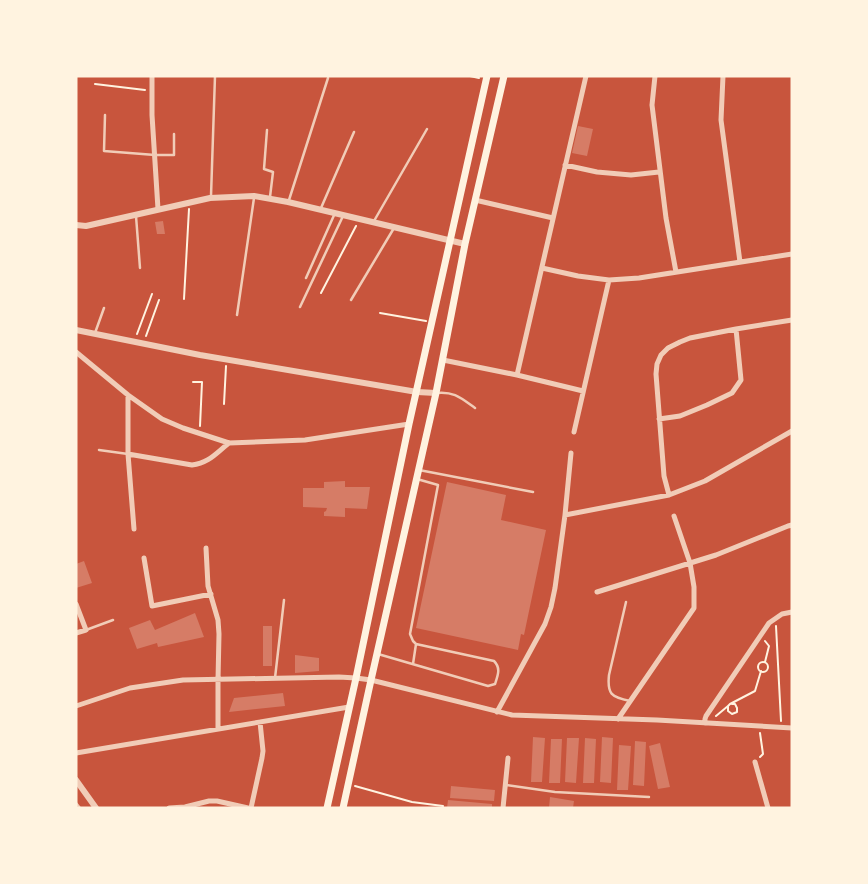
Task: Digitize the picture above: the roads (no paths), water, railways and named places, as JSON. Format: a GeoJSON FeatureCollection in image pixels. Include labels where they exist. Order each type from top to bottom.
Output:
{"type":"FeatureCollection","features":[{"type":"Feature","properties":{"kind":"main road"},"geometry":{"type":"LineString","coordinates":[[327,808],[409,424],[488,76]]}},
{"type":"Feature","properties":{"kind":"main road"},"geometry":{"type":"LineString","coordinates":[[343,808],[436,393],[465,244],[504,76]]}},
{"type":"Feature","properties":{"kind":"street"},"geometry":{"type":"LineString","coordinates":[[152,76],[158,209]]}},
{"type":"Feature","properties":{"kind":"street"},"geometry":{"type":"LineString","coordinates":[[517,375],[586,76]]}},
{"type":"Feature","properties":{"kind":"street"},"geometry":{"type":"LineString","coordinates":[[655,76],[652,105],[659,172],[676,272]]}},
{"type":"Feature","properties":{"kind":"street"},"geometry":{"type":"LineString","coordinates":[[723,76],[721,120],[740,262]]}},
{"type":"Feature","properties":{"kind":"street"},"geometry":{"type":"LineString","coordinates":[[565,165],[597,172],[631,175],[659,172]]}},
{"type":"Feature","properties":{"kind":"street"},"geometry":{"type":"LineString","coordinates":[[76,225],[86,226],[210,198],[254,196],[288,202],[465,244]]}},
{"type":"Feature","properties":{"kind":"street"},"geometry":{"type":"LineString","coordinates":[[476,200],[553,218]]}},
{"type":"Feature","properties":{"kind":"street"},"geometry":{"type":"LineString","coordinates":[[542,268],[578,276],[609,280],[639,278],[792,254]]}},
{"type":"Feature","properties":{"kind":"street"},"geometry":{"type":"LineString","coordinates":[[574,432],[609,280]]}},
{"type":"Feature","properties":{"kind":"street"},"geometry":{"type":"LineString","coordinates":[[669,495],[664,476],[656,369],[658,359],[673,344],[690,338],[792,320]]}},
{"type":"Feature","properties":{"kind":"street"},"geometry":{"type":"LineString","coordinates":[[660,419],[680,416],[708,406],[732,393],[742,380],[736,329]]}},
{"type":"Feature","properties":{"kind":"street"},"geometry":{"type":"LineString","coordinates":[[76,330],[226,360],[417,392],[436,393]]}},
{"type":"Feature","properties":{"kind":"street"},"geometry":{"type":"LineString","coordinates":[[76,352],[128,395],[162,419],[229,443],[305,440],[409,424]]}},
{"type":"Feature","properties":{"kind":"street"},"geometry":{"type":"LineString","coordinates":[[443,360],[583,391]]}},
{"type":"Feature","properties":{"kind":"street"},"geometry":{"type":"LineString","coordinates":[[128,395],[128,454],[134,529]]}},
{"type":"Feature","properties":{"kind":"street"},"geometry":{"type":"LineString","coordinates":[[565,515],[669,495],[705,481],[792,430]]}},
{"type":"Feature","properties":{"kind":"street"},"geometry":{"type":"LineString","coordinates":[[128,454],[192,465],[208,460],[229,443]]}},
{"type":"Feature","properties":{"kind":"street"},"geometry":{"type":"LineString","coordinates":[[497,712],[545,624],[551,607],[572,453]]}},
{"type":"Feature","properties":{"kind":"street"},"geometry":{"type":"LineString","coordinates":[[618,719],[694,608],[694,588],[690,563],[674,516]]}},
{"type":"Feature","properties":{"kind":"street"},"geometry":{"type":"LineString","coordinates":[[597,592],[716,555],[792,525]]}},
{"type":"Feature","properties":{"kind":"street"},"geometry":{"type":"LineString","coordinates":[[206,548],[208,586],[218,620],[219,634],[218,728]]}},
{"type":"Feature","properties":{"kind":"street"},"geometry":{"type":"LineString","coordinates":[[144,558],[152,606],[211,594]]}},
{"type":"Feature","properties":{"kind":"street"},"geometry":{"type":"LineString","coordinates":[[76,604],[86,630],[76,633]]}},
{"type":"Feature","properties":{"kind":"street"},"geometry":{"type":"LineString","coordinates":[[705,723],[706,716],[769,623],[782,614],[792,612]]}},
{"type":"Feature","properties":{"kind":"street"},"geometry":{"type":"LineString","coordinates":[[76,706],[130,688],[183,680],[356,678],[371,680],[512,715],[792,728]]}},
{"type":"Feature","properties":{"kind":"street"},"geometry":{"type":"LineString","coordinates":[[76,753],[349,707]]}},
{"type":"Feature","properties":{"kind":"street"},"geometry":{"type":"LineString","coordinates":[[170,808],[217,801],[250,808],[263,750],[260,722]]}},
{"type":"Feature","properties":{"kind":"street"},"geometry":{"type":"LineString","coordinates":[[502,808],[508,758]]}},
{"type":"Feature","properties":{"kind":"street"},"geometry":{"type":"LineString","coordinates":[[755,762],[768,808]]}},
{"type":"Feature","properties":{"kind":"street"},"geometry":{"type":"LineString","coordinates":[[76,780],[96,808]]}},
{"type":"Feature","properties":{"kind":"lane"},"geometry":{"type":"LineString","coordinates":[[210,198],[214,76]]}},
{"type":"Feature","properties":{"kind":"lane"},"geometry":{"type":"LineString","coordinates":[[288,202],[328,78]]}},
{"type":"Feature","properties":{"kind":"lane"},"geometry":{"type":"LineString","coordinates":[[105,114],[104,152],[155,156],[174,155],[174,134]]}},
{"type":"Feature","properties":{"kind":"lane"},"geometry":{"type":"LineString","coordinates":[[373,222],[427,129]]}},
{"type":"Feature","properties":{"kind":"lane"},"geometry":{"type":"LineString","coordinates":[[267,130],[264,169],[273,172],[269,198]]}},
{"type":"Feature","properties":{"kind":"lane"},"geometry":{"type":"LineString","coordinates":[[321,210],[354,132]]}},
{"type":"Feature","properties":{"kind":"lane"},"geometry":{"type":"LineString","coordinates":[[237,316],[254,196]]}},
{"type":"Feature","properties":{"kind":"lane"},"geometry":{"type":"LineString","coordinates":[[306,278],[335,213]]}},
{"type":"Feature","properties":{"kind":"lane"},"geometry":{"type":"LineString","coordinates":[[136,214],[140,268]]}},
{"type":"Feature","properties":{"kind":"lane"},"geometry":{"type":"LineString","coordinates":[[300,307],[344,215]]}},
{"type":"Feature","properties":{"kind":"lane"},"geometry":{"type":"LineString","coordinates":[[351,300],[395,227]]}},
{"type":"Feature","properties":{"kind":"lane"},"geometry":{"type":"LineString","coordinates":[[95,334],[104,308]]}},
{"type":"Feature","properties":{"kind":"lane"},"geometry":{"type":"LineString","coordinates":[[436,393],[447,392],[475,408]]}},
{"type":"Feature","properties":{"kind":"lane"},"geometry":{"type":"LineString","coordinates":[[99,450],[128,454]]}},
{"type":"Feature","properties":{"kind":"lane"},"geometry":{"type":"LineString","coordinates":[[418,470],[533,492]]}},
{"type":"Feature","properties":{"kind":"lane"},"geometry":{"type":"LineString","coordinates":[[377,654],[488,686],[495,684],[499,672],[494,661],[416,644],[413,641],[410,634],[438,485],[416,479]]}},
{"type":"Feature","properties":{"kind":"lane"},"geometry":{"type":"LineString","coordinates":[[275,678],[284,600]]}},
{"type":"Feature","properties":{"kind":"lane"},"geometry":{"type":"LineString","coordinates":[[626,602],[608,686],[614,697],[630,701]]}},
{"type":"Feature","properties":{"kind":"lane"},"geometry":{"type":"LineString","coordinates":[[86,630],[113,620]]}},
{"type":"Feature","properties":{"kind":"lane"},"geometry":{"type":"LineString","coordinates":[[413,664],[416,644]]}},
{"type":"Feature","properties":{"kind":"lane"},"geometry":{"type":"LineString","coordinates":[[505,785],[555,792],[649,797]]}},
{"type":"Feature","properties":{"kind":"lane"},"geometry":{"type":"LineString","coordinates":[[76,803],[80,808]]}}]}
